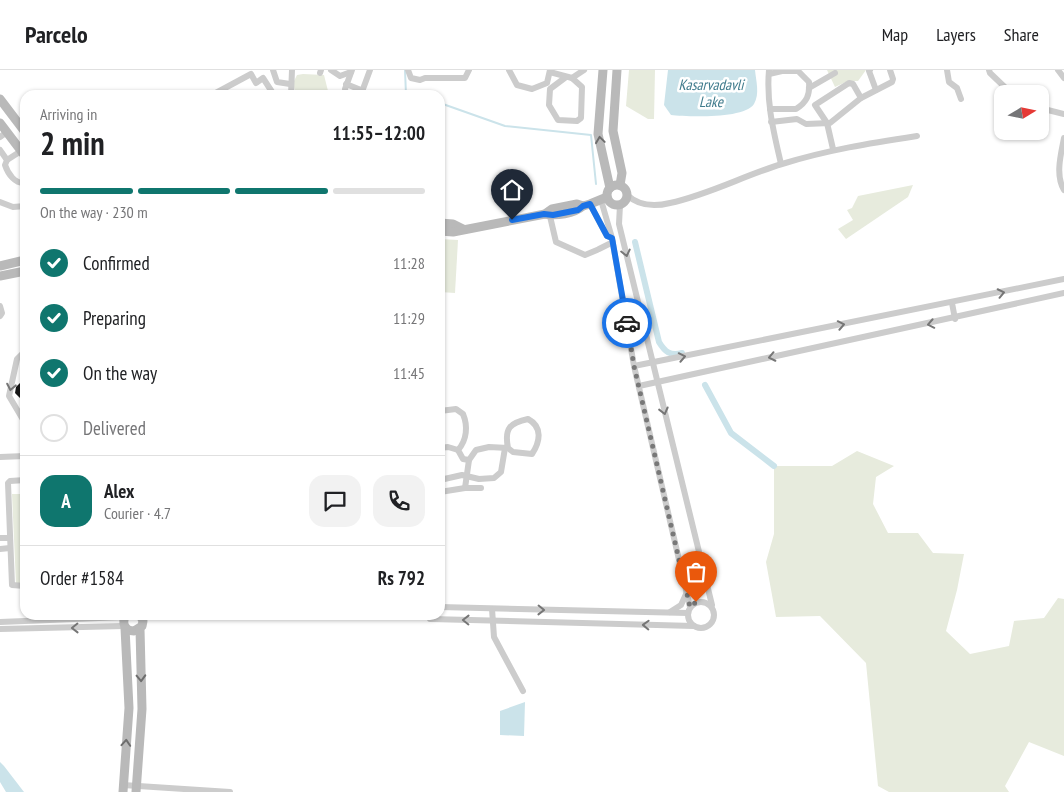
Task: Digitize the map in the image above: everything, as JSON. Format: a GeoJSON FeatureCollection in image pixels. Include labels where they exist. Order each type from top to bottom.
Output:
{"type":"FeatureCollection","features":[{"type":"Feature","properties":{"kind":"main road"},"geometry":{"type":"LineString","coordinates":[[603,70],[598,134],[606,195],[613,204],[620,205],[628,195],[625,188],[620,185]]}},
{"type":"Feature","properties":{"kind":"main road"},"geometry":{"type":"LineString","coordinates":[[445,231],[453,232],[548,213],[577,204],[587,205],[620,185],[622,173],[613,130],[617,70]]}},
{"type":"Feature","properties":{"kind":"main road"},"geometry":{"type":"LineString","coordinates":[[0,99],[20,125]]}},
{"type":"Feature","properties":{"kind":"main road"},"geometry":{"type":"LineString","coordinates":[[0,124],[3,135],[20,150]]}},
{"type":"Feature","properties":{"kind":"main road"},"geometry":{"type":"LineString","coordinates":[[445,223],[453,224],[463,229]]}},
{"type":"Feature","properties":{"kind":"main road"},"geometry":{"type":"LineString","coordinates":[[0,266],[20,261]]}},
{"type":"Feature","properties":{"kind":"main road"},"geometry":{"type":"LineString","coordinates":[[0,276],[20,272]]}},
{"type":"Feature","properties":{"kind":"main road"},"geometry":{"type":"LineString","coordinates":[[136,789],[142,709],[141,620]]}},
{"type":"Feature","properties":{"kind":"main road"},"geometry":{"type":"LineString","coordinates":[[125,622],[131,631],[140,629]]}},
{"type":"Feature","properties":{"kind":"main road"},"geometry":{"type":"LineString","coordinates":[[123,789],[129,708],[125,622]]}},
{"type":"Feature","properties":{"kind":"street"},"geometry":{"type":"LineString","coordinates":[[273,70],[277,82],[290,84]]}},
{"type":"Feature","properties":{"kind":"street"},"geometry":{"type":"LineString","coordinates":[[291,90],[292,70]]}},
{"type":"Feature","properties":{"kind":"street"},"geometry":{"type":"LineString","coordinates":[[331,70],[340,76],[351,71]]}},
{"type":"Feature","properties":{"kind":"street"},"geometry":{"type":"LineString","coordinates":[[361,90],[370,70]]}},
{"type":"Feature","properties":{"kind":"street"},"geometry":{"type":"LineString","coordinates":[[408,70],[411,78],[420,80],[425,78],[465,78],[469,70]]}},
{"type":"Feature","properties":{"kind":"street"},"geometry":{"type":"LineString","coordinates":[[510,70],[517,85],[532,89],[547,87],[584,70]]}},
{"type":"Feature","properties":{"kind":"street"},"geometry":{"type":"LineString","coordinates":[[870,70],[869,72],[876,90]]}},
{"type":"Feature","properties":{"kind":"street"},"geometry":{"type":"LineString","coordinates":[[771,122],[797,119],[806,124],[834,121],[861,98],[893,81],[890,70]]}},
{"type":"Feature","properties":{"kind":"street"},"geometry":{"type":"LineString","coordinates":[[947,70],[948,82],[956,88],[961,99]]}},
{"type":"Feature","properties":{"kind":"street"},"geometry":{"type":"LineString","coordinates":[[989,70],[1003,85]]}},
{"type":"Feature","properties":{"kind":"street"},"geometry":{"type":"LineString","coordinates":[[1058,70],[1064,78]]}},
{"type":"Feature","properties":{"kind":"street"},"geometry":{"type":"LineString","coordinates":[[346,90],[346,84],[351,71]]}},
{"type":"Feature","properties":{"kind":"street"},"geometry":{"type":"LineString","coordinates":[[550,71],[569,78],[582,88],[579,120],[558,120],[549,105],[547,87],[550,71]]}},
{"type":"Feature","properties":{"kind":"street"},"geometry":{"type":"LineString","coordinates":[[770,109],[799,108],[808,98],[809,88],[807,79],[798,71],[769,72],[768,88],[771,122],[781,164]]}},
{"type":"Feature","properties":{"kind":"street"},"geometry":{"type":"LineString","coordinates":[[809,88],[835,73]]}},
{"type":"Feature","properties":{"kind":"street"},"geometry":{"type":"LineString","coordinates":[[221,90],[251,74],[256,82],[263,78],[271,90]]}},
{"type":"Feature","properties":{"kind":"street"},"geometry":{"type":"LineString","coordinates":[[833,149],[827,123],[816,108],[817,104],[849,83],[853,84],[861,98]]}},
{"type":"Feature","properties":{"kind":"street"},"geometry":{"type":"LineString","coordinates":[[346,84],[355,90]]}},
{"type":"Feature","properties":{"kind":"street"},"geometry":{"type":"LineString","coordinates":[[1049,110],[1064,114]]}},
{"type":"Feature","properties":{"kind":"street"},"geometry":{"type":"LineString","coordinates":[[628,195],[635,202],[646,205],[670,204],[781,164],[833,149],[917,136]]}},
{"type":"Feature","properties":{"kind":"street"},"geometry":{"type":"LineString","coordinates":[[1064,138],[1059,166],[1064,190]]}},
{"type":"Feature","properties":{"kind":"street"},"geometry":{"type":"LineString","coordinates":[[0,150],[7,160]]}},
{"type":"Feature","properties":{"kind":"street"},"geometry":{"type":"LineString","coordinates":[[20,154],[7,160],[5,165],[7,171],[16,182],[20,182]]}},
{"type":"Feature","properties":{"kind":"street"},"geometry":{"type":"LineString","coordinates":[[606,195],[609,225],[634,366],[687,592],[689,620],[694,626]]}},
{"type":"Feature","properties":{"kind":"street"},"geometry":{"type":"LineString","coordinates":[[0,202],[13,207],[20,206]]}},
{"type":"Feature","properties":{"kind":"street"},"geometry":{"type":"LineString","coordinates":[[587,205],[607,236],[613,240]]}},
{"type":"Feature","properties":{"kind":"street"},"geometry":{"type":"LineString","coordinates":[[430,620],[705,627],[712,623],[714,616],[712,605],[619,224],[620,205]]}},
{"type":"Feature","properties":{"kind":"street"},"geometry":{"type":"LineString","coordinates":[[548,213],[556,242],[585,255],[613,240]]}},
{"type":"Feature","properties":{"kind":"street"},"geometry":{"type":"LineString","coordinates":[[609,225],[619,224]]}},
{"type":"Feature","properties":{"kind":"street"},"geometry":{"type":"LineString","coordinates":[[634,366],[952,303],[1064,278]]}},
{"type":"Feature","properties":{"kind":"street"},"geometry":{"type":"LineString","coordinates":[[639,386],[955,319],[1064,293]]}},
{"type":"Feature","properties":{"kind":"street"},"geometry":{"type":"LineString","coordinates":[[952,303],[955,319]]}},
{"type":"Feature","properties":{"kind":"street"},"geometry":{"type":"LineString","coordinates":[[0,306],[2,314],[0,316]]}},
{"type":"Feature","properties":{"kind":"street"},"geometry":{"type":"LineString","coordinates":[[20,355],[16,359],[10,396],[20,414]]}},
{"type":"Feature","properties":{"kind":"street"},"geometry":{"type":"LineString","coordinates":[[445,411],[456,410],[463,414],[466,434],[458,450]]}},
{"type":"Feature","properties":{"kind":"street"},"geometry":{"type":"LineString","coordinates":[[445,479],[462,474],[467,475],[478,479],[494,478],[501,472],[506,448],[508,428],[511,424],[528,419],[535,422],[539,431],[539,442],[532,454],[513,452],[506,448],[489,447],[476,450],[469,460],[467,475],[465,488]]}},
{"type":"Feature","properties":{"kind":"street"},"geometry":{"type":"LineString","coordinates":[[445,448],[458,450]]}},
{"type":"Feature","properties":{"kind":"street"},"geometry":{"type":"LineString","coordinates":[[458,450],[462,458],[469,460]]}},
{"type":"Feature","properties":{"kind":"street"},"geometry":{"type":"LineString","coordinates":[[0,456],[20,456]]}},
{"type":"Feature","properties":{"kind":"street"},"geometry":{"type":"LineString","coordinates":[[20,480],[8,482],[12,585],[20,586]]}},
{"type":"Feature","properties":{"kind":"street"},"geometry":{"type":"LineString","coordinates":[[445,491],[482,488]]}},
{"type":"Feature","properties":{"kind":"street"},"geometry":{"type":"LineString","coordinates":[[0,538],[10,538]]}},
{"type":"Feature","properties":{"kind":"street"},"geometry":{"type":"LineString","coordinates":[[0,549],[10,548]]}},
{"type":"Feature","properties":{"kind":"street"},"geometry":{"type":"LineString","coordinates":[[669,612],[681,605],[687,592]]}},
{"type":"Feature","properties":{"kind":"street"},"geometry":{"type":"LineString","coordinates":[[445,607],[669,612],[689,610],[700,601],[712,605]]}},
{"type":"Feature","properties":{"kind":"street"},"geometry":{"type":"LineString","coordinates":[[492,609],[494,637],[523,690]]}},
{"type":"Feature","properties":{"kind":"street"},"geometry":{"type":"LineString","coordinates":[[0,622],[33,620]]}},
{"type":"Feature","properties":{"kind":"street"},"geometry":{"type":"LineString","coordinates":[[108,620],[125,622]]}},
{"type":"Feature","properties":{"kind":"street"},"geometry":{"type":"LineString","coordinates":[[0,629],[125,622]]}},
{"type":"Feature","properties":{"kind":"street"},"geometry":{"type":"LineString","coordinates":[[123,789],[230,792]]}},
{"type":"Feature","properties":{"kind":"shaded area"},"geometry":{"type":"Polygon","coordinates":[[[629,70],[655,70],[654,119],[648,119],[626,106],[629,70]]]}},
{"type":"Feature","properties":{"kind":"shaded area"},"geometry":{"type":"Polygon","coordinates":[[[827,70],[866,70],[858,81],[848,81],[835,87],[827,70]]]}},
{"type":"Feature","properties":{"kind":"shaded area"},"geometry":{"type":"Polygon","coordinates":[[[297,75],[324,75],[328,90],[295,90],[293,83],[297,75]]]}},
{"type":"Feature","properties":{"kind":"shaded area"},"geometry":{"type":"Polygon","coordinates":[[[913,185],[908,197],[846,239],[838,229],[853,220],[847,210],[852,208],[858,196],[913,185]]]}},
{"type":"Feature","properties":{"kind":"shaded area"},"geometry":{"type":"Polygon","coordinates":[[[445,239],[458,240],[455,293],[445,292],[445,239]]]}},
{"type":"Feature","properties":{"kind":"shaded area"},"geometry":{"type":"Polygon","coordinates":[[[857,451],[894,466],[876,477],[873,504],[888,533],[918,533],[933,553],[964,554],[946,631],[970,654],[1009,646],[1014,621],[1044,618],[1058,598],[1064,599],[1064,756],[1029,742],[1005,786],[1009,792],[889,792],[878,786],[866,663],[820,616],[776,617],[766,562],[774,534],[774,466],[832,466],[857,451]]]}},
{"type":"Feature","properties":{"kind":"shaded area"},"geometry":{"type":"Polygon","coordinates":[[[12,494],[20,494],[20,584],[16,584],[12,494]]]}},
{"type":"Feature","properties":{"kind":"water","name":"Kasarvadavli Lake"},"geometry":{"type":"Polygon","coordinates":[[[668,70],[755,70],[756,100],[749,109],[728,115],[671,115],[664,105],[668,70]]]}},
{"type":"Feature","properties":{"kind":"water"},"geometry":{"type":"Polygon","coordinates":[[[525,702],[524,736],[500,735],[500,711],[525,702]]]}},
{"type":"Feature","properties":{"kind":"water"},"geometry":{"type":"Polygon","coordinates":[[[0,762],[24,792],[6,792],[0,782],[0,762]]]}},
{"type":"Feature","properties":{"kind":"building"},"geometry":{"type":"Polygon","coordinates":[[[20,383],[20,398],[15,393],[16,387],[20,383]]]}},
{"type":"Feature","properties":{"kind":"waterway"},"geometry":{"type":"LineString","coordinates":[[405,70],[406,90]]}},
{"type":"Feature","properties":{"kind":"waterway"},"geometry":{"type":"LineString","coordinates":[[445,105],[505,126],[591,135],[596,184]]}},
{"type":"Feature","properties":{"kind":"waterway"},"geometry":{"type":"LineString","coordinates":[[635,242],[659,342],[668,352],[674,354],[682,353]]}},
{"type":"Feature","properties":{"kind":"waterway"},"geometry":{"type":"LineString","coordinates":[[705,385],[731,433],[774,466]]}},
{"type":"Feature","properties":{"kind":"way so far"},"geometry":{"type":"LineString","coordinates":[[627,323],[634,366],[690,607],[696,602]]}},
{"type":"Feature","properties":{"kind":"route"},"geometry":{"type":"LineString","coordinates":[[512,220],[578,210],[590,204],[607,236],[612,238],[627,323]]}}]}
